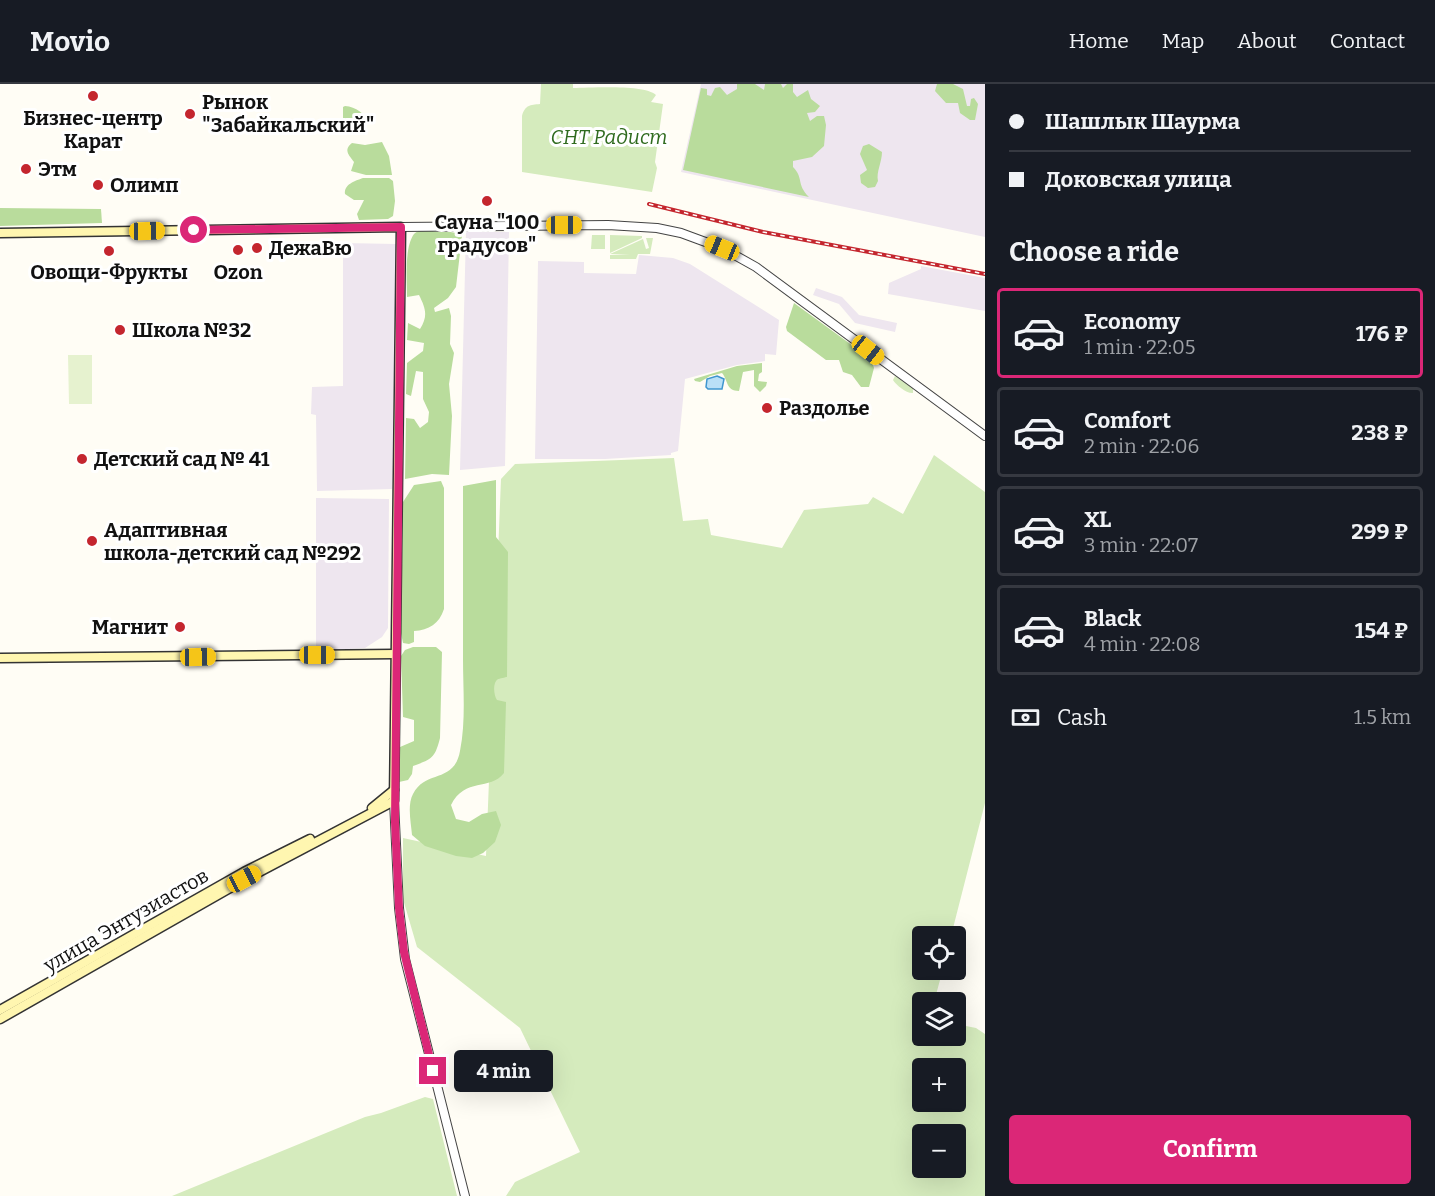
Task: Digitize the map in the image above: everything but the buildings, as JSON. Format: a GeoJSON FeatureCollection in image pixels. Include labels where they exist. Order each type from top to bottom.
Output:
{"type":"FeatureCollection","features":[{"type":"Feature","properties":{"kind":"main road"},"geometry":{"type":"LineString","coordinates":[[0,232],[401,227],[394,801]]}},
{"type":"Feature","properties":{"kind":"main road"},"geometry":{"type":"LineString","coordinates":[[0,658],[395,654]]}},
{"type":"Feature","properties":{"kind":"main road","name":"улица Энтузиастов"},"geometry":{"type":"LineString","coordinates":[[0,1010],[244,872],[375,807],[394,790]]}},
{"type":"Feature","properties":{"kind":"main road","name":"улица Энтузиастов"},"geometry":{"type":"LineString","coordinates":[[0,1019],[244,879],[394,801]]}},
{"type":"Feature","properties":{"kind":"street"},"geometry":{"type":"LineString","coordinates":[[401,227],[608,225],[657,228],[681,233],[722,248],[756,267],[985,436]]}},
{"type":"Feature","properties":{"kind":"street"},"geometry":{"type":"LineString","coordinates":[[394,801],[399,908],[405,959],[465,1196]]}},
{"type":"Feature","properties":{"kind":"shaded area"},"geometry":{"type":"Polygon","coordinates":[[[701,84],[985,84],[985,237],[681,172],[701,84]]]}},
{"type":"Feature","properties":{"kind":"shaded area"},"geometry":{"type":"Polygon","coordinates":[[[466,232],[509,232],[505,466],[460,470],[466,232]]]}},
{"type":"Feature","properties":{"kind":"shaded area"},"geometry":{"type":"Polygon","coordinates":[[[343,243],[396,244],[392,489],[317,491],[316,415],[311,414],[312,387],[343,386],[343,243]]]}},
{"type":"Feature","properties":{"kind":"shaded area"},"geometry":{"type":"Polygon","coordinates":[[[639,255],[673,258],[690,264],[779,320],[776,355],[765,354],[765,361],[737,365],[685,379],[678,451],[671,455],[605,459],[535,459],[538,261],[584,262],[584,273],[636,274],[639,255]]]}},
{"type":"Feature","properties":{"kind":"shaded area"},"geometry":{"type":"Polygon","coordinates":[[[921,266],[985,278],[985,311],[888,294],[889,283],[921,269],[921,266]]]}},
{"type":"Feature","properties":{"kind":"shaded area"},"geometry":{"type":"Polygon","coordinates":[[[816,288],[842,297],[859,315],[897,323],[895,332],[855,323],[839,304],[813,295],[816,288]]]}},
{"type":"Feature","properties":{"kind":"shaded area"},"geometry":{"type":"Polygon","coordinates":[[[316,498],[389,499],[388,628],[382,637],[365,648],[316,651],[316,498]]]}},
{"type":"Feature","properties":{"kind":"green space","name":"СНТ Радист"},"geometry":{"type":"Polygon","coordinates":[[[541,84],[573,84],[573,88],[640,89],[656,95],[651,102],[663,104],[655,162],[657,168],[652,192],[522,172],[522,116],[528,106],[540,104],[541,84]]]}},
{"type":"Feature","properties":{"kind":"green space"},"geometry":{"type":"Polygon","coordinates":[[[737,84],[755,84],[764,90],[765,84],[781,84],[783,88],[787,84],[793,84],[793,92],[797,97],[808,90],[811,99],[820,106],[815,112],[807,113],[810,121],[817,116],[824,116],[826,125],[824,146],[812,157],[793,161],[793,167],[809,197],[683,170],[701,88],[707,89],[707,95],[711,96],[715,88],[720,87],[727,95],[737,89],[737,84]]]}},
{"type":"Feature","properties":{"kind":"green space"},"geometry":{"type":"Polygon","coordinates":[[[937,84],[953,84],[963,89],[967,106],[970,106],[971,99],[974,98],[978,104],[975,120],[970,120],[960,113],[958,103],[946,103],[935,91],[937,84]]]}},
{"type":"Feature","properties":{"kind":"green space"},"geometry":{"type":"Polygon","coordinates":[[[343,107],[360,111],[368,123],[358,121],[343,125],[343,107]]]}},
{"type":"Feature","properties":{"kind":"green space"},"geometry":{"type":"Polygon","coordinates":[[[382,142],[389,156],[392,175],[366,175],[351,171],[354,162],[347,150],[352,143],[365,145],[382,142]]]}},
{"type":"Feature","properties":{"kind":"green space"},"geometry":{"type":"Polygon","coordinates":[[[869,144],[882,152],[878,181],[875,187],[868,188],[861,183],[860,175],[867,170],[860,154],[863,146],[869,144]]]}},
{"type":"Feature","properties":{"kind":"green space"},"geometry":{"type":"Polygon","coordinates":[[[363,178],[389,178],[393,181],[395,201],[393,216],[388,219],[359,220],[357,214],[364,200],[354,200],[345,194],[345,191],[351,183],[363,178]]]}},
{"type":"Feature","properties":{"kind":"green space"},"geometry":{"type":"Polygon","coordinates":[[[0,208],[101,209],[102,223],[0,226],[0,208]]]}},
{"type":"Feature","properties":{"kind":"green space"},"geometry":{"type":"Polygon","coordinates":[[[428,230],[462,236],[456,287],[448,298],[434,308],[435,312],[449,308],[451,316],[450,344],[454,353],[449,384],[452,416],[449,475],[432,474],[405,479],[406,418],[414,419],[420,428],[428,422],[429,412],[423,399],[423,372],[416,371],[411,396],[406,394],[407,363],[423,351],[424,343],[407,340],[408,323],[420,329],[425,312],[419,295],[407,297],[407,256],[414,234],[428,230]]]}},
{"type":"Feature","properties":{"kind":"green space"},"geometry":{"type":"Polygon","coordinates":[[[592,235],[605,235],[605,249],[591,249],[592,235]]]}},
{"type":"Feature","properties":{"kind":"green space"},"geometry":{"type":"Polygon","coordinates":[[[610,235],[642,236],[642,238],[610,253],[610,235]]]}},
{"type":"Feature","properties":{"kind":"green space"},"geometry":{"type":"Polygon","coordinates":[[[646,238],[653,238],[650,254],[638,254],[636,259],[610,259],[610,255],[630,255],[610,254],[643,239],[646,249],[649,248],[646,238]]]}},
{"type":"Feature","properties":{"kind":"green space"},"geometry":{"type":"Polygon","coordinates":[[[794,303],[871,359],[874,368],[869,387],[861,387],[852,375],[843,372],[839,360],[826,360],[787,331],[786,327],[794,303]]]}},
{"type":"Feature","properties":{"kind":"green space"},"geometry":{"type":"Polygon","coordinates":[[[68,355],[92,355],[92,404],[69,404],[68,355]]]}},
{"type":"Feature","properties":{"kind":"green space"},"geometry":{"type":"Polygon","coordinates":[[[762,363],[762,372],[759,374],[758,381],[767,382],[760,392],[754,386],[754,370],[743,372],[739,391],[729,387],[722,373],[700,382],[694,379],[737,366],[762,363]]]}},
{"type":"Feature","properties":{"kind":"green space"},"geometry":{"type":"Polygon","coordinates":[[[895,376],[913,388],[913,393],[905,391],[897,384],[893,380],[895,376]]]}},
{"type":"Feature","properties":{"kind":"green space"},"geometry":{"type":"Polygon","coordinates":[[[934,455],[985,492],[985,803],[954,926],[912,926],[912,980],[940,980],[937,992],[912,992],[912,1046],[966,1046],[966,1026],[976,1028],[985,1034],[985,1196],[506,1196],[515,1182],[580,1152],[520,1028],[417,947],[403,899],[403,838],[486,856],[501,479],[515,464],[674,458],[683,521],[708,519],[711,535],[782,548],[804,510],[868,504],[873,497],[903,514],[934,455]]]}},
{"type":"Feature","properties":{"kind":"green space"},"geometry":{"type":"Polygon","coordinates":[[[496,480],[496,537],[508,552],[507,677],[496,681],[494,690],[497,700],[506,702],[504,773],[492,782],[463,791],[451,805],[456,819],[469,822],[482,814],[496,811],[501,825],[495,842],[483,853],[472,858],[456,856],[425,846],[412,835],[410,809],[411,798],[419,786],[452,768],[460,751],[464,705],[463,486],[496,480]]]}},
{"type":"Feature","properties":{"kind":"green space"},"geometry":{"type":"Polygon","coordinates":[[[441,481],[444,488],[444,609],[433,625],[414,631],[414,642],[403,643],[401,633],[403,502],[414,485],[441,481]]]}},
{"type":"Feature","properties":{"kind":"green space"},"geometry":{"type":"Polygon","coordinates":[[[413,647],[436,647],[442,652],[440,738],[432,757],[413,766],[408,780],[399,782],[400,747],[414,741],[414,720],[403,717],[401,656],[405,650],[413,647]]]}},
{"type":"Feature","properties":{"kind":"green space"},"geometry":{"type":"Polygon","coordinates":[[[425,1097],[433,1099],[457,1196],[172,1196],[365,1117],[425,1097]]]}},
{"type":"Feature","properties":{"kind":"water"},"geometry":{"type":"Polygon","coordinates":[[[717,376],[724,379],[722,389],[708,389],[707,379],[717,376]]]}},
{"type":"Feature","properties":{"kind":"railway"},"geometry":{"type":"LineString","coordinates":[[649,204],[763,232],[985,274]]}},
{"type":"Feature","properties":{"kind":"place","name":"Бизнес-центр Карат"},"geometry":{"type":"Point","coordinates":[93,96]}},
{"type":"Feature","properties":{"kind":"place","name":"Рынок \"Забайкальский\""},"geometry":{"type":"Point","coordinates":[190,114]}},
{"type":"Feature","properties":{"kind":"place","name":"Этм"},"geometry":{"type":"Point","coordinates":[26,169]}},
{"type":"Feature","properties":{"kind":"place","name":"Олимп"},"geometry":{"type":"Point","coordinates":[98,185]}},
{"type":"Feature","properties":{"kind":"place","name":"Сауна \"100 градусов\""},"geometry":{"type":"Point","coordinates":[487,201]}},
{"type":"Feature","properties":{"kind":"place","name":"ДежаВю"},"geometry":{"type":"Point","coordinates":[257,248]}},
{"type":"Feature","properties":{"kind":"place","name":"Ozon"},"geometry":{"type":"Point","coordinates":[238,250]}},
{"type":"Feature","properties":{"kind":"place","name":"Овощи-Фрукты"},"geometry":{"type":"Point","coordinates":[109,251]}},
{"type":"Feature","properties":{"kind":"place","name":"Школа №32"},"geometry":{"type":"Point","coordinates":[120,330]}},
{"type":"Feature","properties":{"kind":"place","name":"Раздолье"},"geometry":{"type":"Point","coordinates":[767,408]}},
{"type":"Feature","properties":{"kind":"place","name":"Детский сад № 41"},"geometry":{"type":"Point","coordinates":[82,459]}},
{"type":"Feature","properties":{"kind":"place","name":"Адаптивная школа-детский сад №292"},"geometry":{"type":"Point","coordinates":[92,541]}},
{"type":"Feature","properties":{"kind":"place","name":"Магнит"},"geometry":{"type":"Point","coordinates":[180,627]}},
{"type":"Feature","properties":{"kind":"route"},"geometry":{"type":"LineString","coordinates":[[194,230],[401,227],[395,822],[401,933],[433,1071]]}}]}
